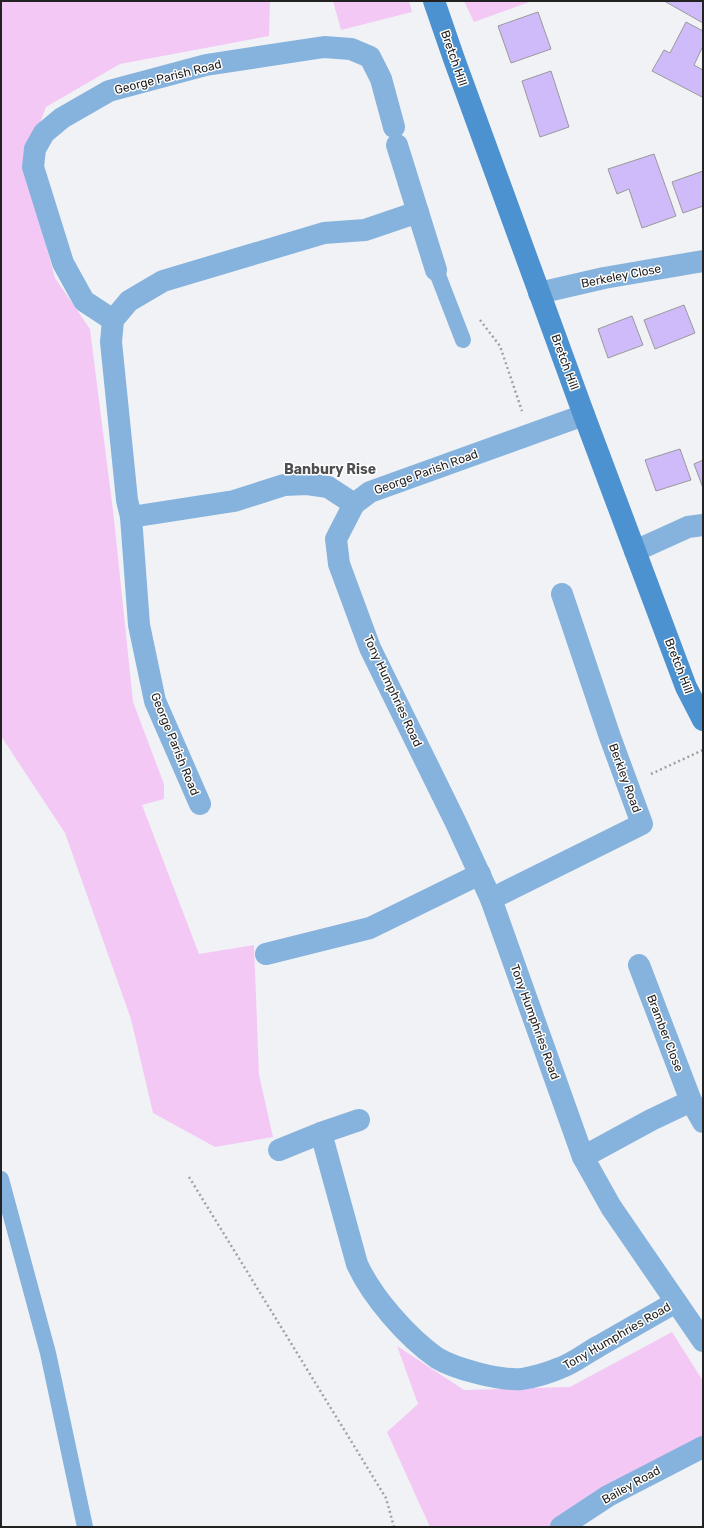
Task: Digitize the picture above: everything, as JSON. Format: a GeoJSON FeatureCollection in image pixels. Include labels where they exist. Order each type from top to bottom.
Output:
{"type":"FeatureCollection","features":[{"type":"Feature","properties":{"kind":"street","name":"Bretch Hill"},"geometry":{"type":"LineString","coordinates":[[434,1],[584,415],[686,687],[703,720]]}},
{"type":"Feature","properties":{"kind":"street","name":"George Parish Road"},"geometry":{"type":"LineString","coordinates":[[200,804],[155,701],[139,625],[131,517],[127,500],[112,342],[113,320],[84,301],[63,263],[34,167],[35,149],[44,133],[62,118],[109,91],[206,65],[324,47],[351,49],[370,57],[381,79],[396,136],[436,270]]}},
{"type":"Feature","properties":{"kind":"street"},"geometry":{"type":"LineString","coordinates":[[113,320],[129,301],[163,281],[324,233],[365,230],[418,212]]}},
{"type":"Feature","properties":{"kind":"street","name":"Berkeley Close"},"geometry":{"type":"LineString","coordinates":[[540,293],[604,278],[703,261]]}},
{"type":"Feature","properties":{"kind":"street","name":"George Parish Road"},"geometry":{"type":"LineString","coordinates":[[354,504],[370,492],[584,415]]}},
{"type":"Feature","properties":{"kind":"street"},"geometry":{"type":"LineString","coordinates":[[131,517],[234,501],[284,485],[307,484],[328,487],[354,504]]}},
{"type":"Feature","properties":{"kind":"street","name":"Tony Humphries Road"},"geometry":{"type":"LineString","coordinates":[[321,1133],[357,1264],[362,1276],[382,1305],[415,1339],[438,1358],[467,1370],[501,1378],[521,1379],[538,1375],[561,1368],[582,1357],[676,1302],[611,1207],[583,1157],[491,899],[370,648],[339,564],[336,539],[354,504]]}},
{"type":"Feature","properties":{"kind":"street"},"geometry":{"type":"LineString","coordinates":[[635,551],[688,527],[703,526]]}},
{"type":"Feature","properties":{"kind":"street","name":"Berkley Road"},"geometry":{"type":"LineString","coordinates":[[491,899],[642,824],[610,737],[562,594]]}},
{"type":"Feature","properties":{"kind":"street"},"geometry":{"type":"LineString","coordinates":[[266,954],[370,928],[480,874]]}},
{"type":"Feature","properties":{"kind":"street","name":"Bramber Close"},"geometry":{"type":"LineString","coordinates":[[639,965],[691,1101],[703,1122]]}},
{"type":"Feature","properties":{"kind":"street"},"geometry":{"type":"LineString","coordinates":[[583,1157],[651,1120],[691,1101]]}},
{"type":"Feature","properties":{"kind":"street"},"geometry":{"type":"LineString","coordinates":[[279,1150],[359,1120]]}},
{"type":"Feature","properties":{"kind":"street"},"geometry":{"type":"LineString","coordinates":[[676,1302],[703,1341]]}},
{"type":"Feature","properties":{"kind":"street","name":"Bailey Road"},"geometry":{"type":"LineString","coordinates":[[561,1527],[608,1496],[703,1447]]}},
{"type":"Feature","properties":{"kind":"lane","name":"George Parish Road"},"geometry":{"type":"LineString","coordinates":[[436,270],[463,340]]}},
{"type":"Feature","properties":{"kind":"lane"},"geometry":{"type":"LineString","coordinates":[[1,1179],[48,1353],[85,1527]]}},
{"type":"Feature","properties":{"kind":"path"},"geometry":{"type":"LineString","coordinates":[[478,317],[500,346],[530,434]]}},
{"type":"Feature","properties":{"kind":"path"},"geometry":{"type":"LineString","coordinates":[[627,784],[703,750]]}},
{"type":"Feature","properties":{"kind":"path"},"geometry":{"type":"LineString","coordinates":[[189,1176],[386,1498],[394,1527]]}},
{"type":"Feature","properties":{"kind":"shaded area"},"geometry":{"type":"Polygon","coordinates":[[[1,1],[270,1],[269,36],[120,64],[46,107],[24,166],[55,278],[90,329],[114,519],[133,702],[164,784],[164,799],[142,805],[199,954],[254,945],[259,1075],[273,1137],[215,1147],[153,1113],[131,1019],[65,833],[1,736],[1,1]]]}},
{"type":"Feature","properties":{"kind":"shaded area"},"geometry":{"type":"Polygon","coordinates":[[[333,1],[409,1],[412,12],[341,30],[333,1]]]}},
{"type":"Feature","properties":{"kind":"shaded area"},"geometry":{"type":"Polygon","coordinates":[[[464,1],[532,1],[474,22],[464,1]]]}},
{"type":"Feature","properties":{"kind":"shaded area"},"geometry":{"type":"Polygon","coordinates":[[[672,1332],[703,1381],[703,1437],[550,1527],[430,1527],[387,1432],[418,1404],[397,1346],[464,1390],[570,1387],[672,1332]]]}},
{"type":"Feature","properties":{"kind":"building"},"geometry":{"type":"Polygon","coordinates":[[[664,1],[703,1],[703,23],[666,2],[664,1]]]}},
{"type":"Feature","properties":{"kind":"building"},"geometry":{"type":"Polygon","coordinates":[[[538,12],[551,49],[511,63],[498,26],[538,12]]]}},
{"type":"Feature","properties":{"kind":"building"},"geometry":{"type":"Polygon","coordinates":[[[686,22],[703,31],[703,46],[694,65],[703,70],[702,97],[652,71],[664,50],[670,53],[686,22]]]}},
{"type":"Feature","properties":{"kind":"building"},"geometry":{"type":"Polygon","coordinates":[[[551,71],[569,127],[540,137],[522,81],[551,71]]]}},
{"type":"Feature","properties":{"kind":"building"},"geometry":{"type":"Polygon","coordinates":[[[654,154],[676,216],[642,228],[629,189],[617,194],[608,169],[654,154]]]}},
{"type":"Feature","properties":{"kind":"building"},"geometry":{"type":"Polygon","coordinates":[[[703,171],[703,206],[683,213],[672,182],[703,171]]]}},
{"type":"Feature","properties":{"kind":"building"},"geometry":{"type":"Polygon","coordinates":[[[684,305],[695,333],[655,349],[644,320],[684,305]]]}},
{"type":"Feature","properties":{"kind":"building"},"geometry":{"type":"Polygon","coordinates":[[[632,316],[643,345],[608,358],[598,329],[632,316]]]}},
{"type":"Feature","properties":{"kind":"building"},"geometry":{"type":"Polygon","coordinates":[[[680,449],[691,480],[656,491],[645,460],[680,449]]]}},
{"type":"Feature","properties":{"kind":"building"},"geometry":{"type":"Polygon","coordinates":[[[703,460],[703,488],[694,464],[703,460]]]}},
{"type":"Feature","properties":{"kind":"district","name":"Banbury Rise"},"geometry":{"type":"Point","coordinates":[330,469]}}]}
